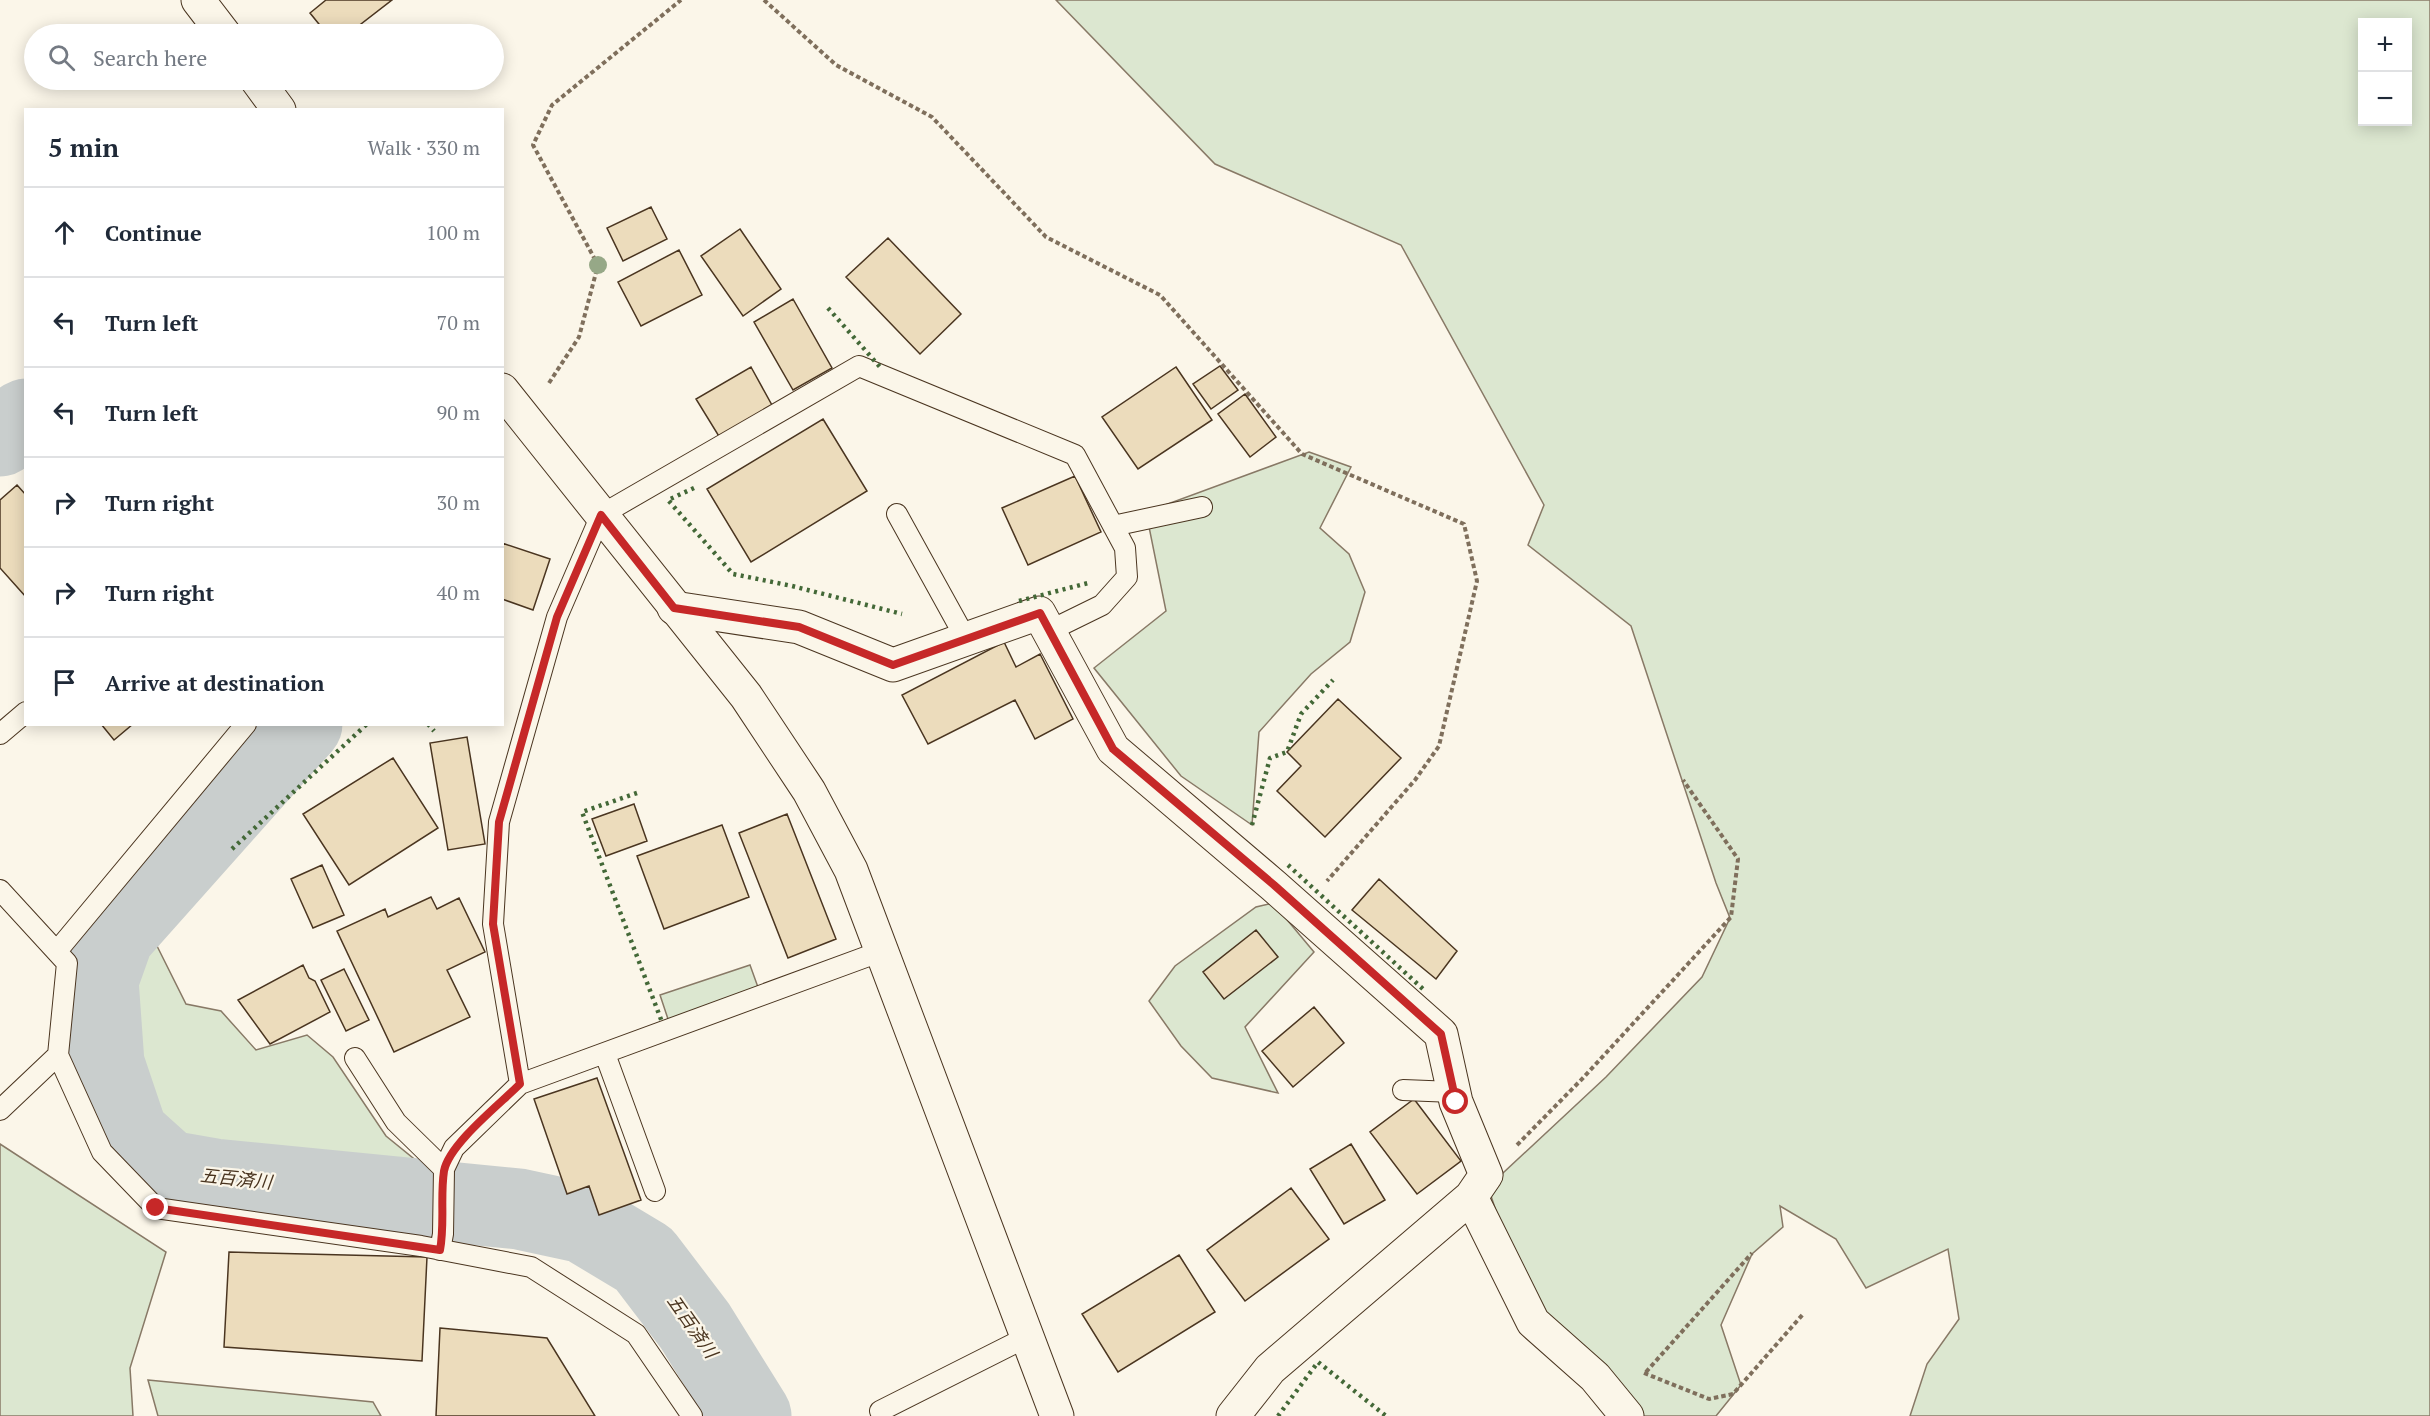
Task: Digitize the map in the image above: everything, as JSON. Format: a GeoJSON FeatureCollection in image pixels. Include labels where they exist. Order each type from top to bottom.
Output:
{"type":"FeatureCollection","features":[{"type":"Feature","properties":{"kind":"street"},"geometry":{"type":"LineString","coordinates":[[198,0],[216,24]]}},
{"type":"Feature","properties":{"kind":"street"},"geometry":{"type":"LineString","coordinates":[[264,90],[278,108]]}},
{"type":"Feature","properties":{"kind":"street"},"geometry":{"type":"LineString","coordinates":[[504,392],[746,696],[809,790],[851,870],[1057,1416]]}},
{"type":"Feature","properties":{"kind":"street"},"geometry":{"type":"LineString","coordinates":[[674,608],[799,627],[893,665],[1040,613],[1113,749],[1302,910],[1441,1034],[1479,1186],[1533,1322],[1595,1377],[1621,1408]]}},
{"type":"Feature","properties":{"kind":"street"},"geometry":{"type":"LineString","coordinates":[[1233,1416],[1270,1369],[1479,1186]]}},
{"type":"Feature","properties":{"kind":"lane"},"geometry":{"type":"LineString","coordinates":[[520,1084],[493,924],[499,822],[557,617],[601,515],[859,366],[1075,455],[1125,548],[1126,577],[1102,605],[1049,631]]}},
{"type":"Feature","properties":{"kind":"lane"},"geometry":{"type":"LineString","coordinates":[[1113,526],[1202,507]]}},
{"type":"Feature","properties":{"kind":"lane"},"geometry":{"type":"LineString","coordinates":[[897,514],[966,639]]}},
{"type":"Feature","properties":{"kind":"lane"},"geometry":{"type":"LineString","coordinates":[[0,734],[24,714]]}},
{"type":"Feature","properties":{"kind":"lane"},"geometry":{"type":"LineString","coordinates":[[57,951],[244,726]]}},
{"type":"Feature","properties":{"kind":"lane"},"geometry":{"type":"LineString","coordinates":[[0,890],[67,963],[58,1054],[102,1152],[156,1208],[442,1242],[531,1267],[636,1334],[692,1416]]}},
{"type":"Feature","properties":{"kind":"lane"},"geometry":{"type":"LineString","coordinates":[[442,1242],[444,1169],[454,1148],[520,1084],[882,951]]}},
{"type":"Feature","properties":{"kind":"lane"},"geometry":{"type":"LineString","coordinates":[[0,1110],[58,1054]]}},
{"type":"Feature","properties":{"kind":"lane"},"geometry":{"type":"LineString","coordinates":[[605,1054],[655,1191]]}},
{"type":"Feature","properties":{"kind":"lane"},"geometry":{"type":"LineString","coordinates":[[355,1058],[396,1122],[444,1169]]}},
{"type":"Feature","properties":{"kind":"lane"},"geometry":{"type":"LineString","coordinates":[[1403,1090],[1454,1092]]}},
{"type":"Feature","properties":{"kind":"lane"},"geometry":{"type":"LineString","coordinates":[[880,1411],[1027,1336]]}},
{"type":"Feature","properties":{"kind":"path"},"geometry":{"type":"LineString","coordinates":[[526,420],[579,337],[598,265],[533,145],[552,105],[681,0]]}},
{"type":"Feature","properties":{"kind":"path"},"geometry":{"type":"LineString","coordinates":[[764,0],[836,65],[932,117],[1046,237],[1160,295],[1302,454],[1464,524],[1477,581],[1439,746],[1415,780],[1302,910]]}},
{"type":"Feature","properties":{"kind":"path"},"geometry":{"type":"LineString","coordinates":[[1479,1186],[1583,1078],[1731,917],[1738,859],[1683,780]]}},
{"type":"Feature","properties":{"kind":"path"},"geometry":{"type":"LineString","coordinates":[[1621,1408],[1646,1372],[1752,1254]]}},
{"type":"Feature","properties":{"kind":"path"},"geometry":{"type":"LineString","coordinates":[[1646,1372],[1709,1399],[1733,1394],[1804,1313]]}},
{"type":"Feature","properties":{"kind":"green space"},"geometry":{"type":"Polygon","coordinates":[[[1056,0],[2430,0],[2430,1416],[1910,1416],[1927,1364],[1959,1319],[1948,1249],[1866,1288],[1836,1239],[1780,1206],[1783,1227],[1752,1254],[1721,1325],[1741,1385],[1716,1416],[1638,1416],[1533,1322],[1491,1196],[1503,1173],[1606,1077],[1702,977],[1730,918],[1716,883],[1631,626],[1528,545],[1544,505],[1401,245],[1215,164],[1056,0]]]}},
{"type":"Feature","properties":{"kind":"green space"},"geometry":{"type":"Polygon","coordinates":[[[1309,452],[1351,467],[1320,528],[1349,554],[1365,592],[1350,642],[1311,674],[1259,732],[1252,825],[1181,776],[1094,668],[1166,611],[1146,512],[1309,452]]]}},
{"type":"Feature","properties":{"kind":"green space"},"geometry":{"type":"Polygon","coordinates":[[[1273,903],[1314,952],[1245,1027],[1278,1093],[1212,1078],[1181,1046],[1149,1001],[1175,966],[1256,907],[1273,903]]]}},
{"type":"Feature","properties":{"kind":"green space"},"geometry":{"type":"Polygon","coordinates":[[[156,944],[186,1004],[221,1011],[256,1050],[307,1035],[333,1057],[386,1136],[424,1167],[401,1182],[339,1183],[186,1159],[156,1135],[136,1085],[133,1050],[122,1016],[123,960],[156,944]]]}},
{"type":"Feature","properties":{"kind":"green space"},"geometry":{"type":"Polygon","coordinates":[[[750,965],[759,990],[669,1022],[660,995],[750,965]]]}},
{"type":"Feature","properties":{"kind":"green space"},"geometry":{"type":"Polygon","coordinates":[[[0,1144],[166,1252],[130,1368],[133,1416],[0,1416],[0,1144]]]}},
{"type":"Feature","properties":{"kind":"green space"},"geometry":{"type":"Polygon","coordinates":[[[148,1380],[373,1402],[381,1416],[158,1416],[148,1380]]]}},
{"type":"Feature","properties":{"kind":"building"},"geometry":{"type":"Polygon","coordinates":[[[326,0],[392,0],[361,24],[319,24],[310,13],[326,0]]]}},
{"type":"Feature","properties":{"kind":"building"},"geometry":{"type":"Polygon","coordinates":[[[651,207],[667,239],[623,261],[607,228],[651,207]]]}},
{"type":"Feature","properties":{"kind":"building"},"geometry":{"type":"Polygon","coordinates":[[[740,229],[781,289],[743,316],[701,256],[740,229]]]}},
{"type":"Feature","properties":{"kind":"building"},"geometry":{"type":"Polygon","coordinates":[[[888,238],[961,314],[920,354],[846,277],[888,238]]]}},
{"type":"Feature","properties":{"kind":"building"},"geometry":{"type":"Polygon","coordinates":[[[679,250],[702,295],[641,326],[618,282],[679,250]]]}},
{"type":"Feature","properties":{"kind":"building"},"geometry":{"type":"Polygon","coordinates":[[[793,299],[832,368],[793,390],[754,322],[793,299]]]}},
{"type":"Feature","properties":{"kind":"building"},"geometry":{"type":"Polygon","coordinates":[[[1220,366],[1238,390],[1211,409],[1193,384],[1220,366]]]}},
{"type":"Feature","properties":{"kind":"building"},"geometry":{"type":"Polygon","coordinates":[[[751,367],[773,407],[720,438],[696,399],[751,367]]]}},
{"type":"Feature","properties":{"kind":"building"},"geometry":{"type":"Polygon","coordinates":[[[1176,367],[1212,420],[1138,469],[1102,417],[1176,367]]]}},
{"type":"Feature","properties":{"kind":"building"},"geometry":{"type":"Polygon","coordinates":[[[1245,394],[1276,437],[1250,457],[1218,414],[1245,394]]]}},
{"type":"Feature","properties":{"kind":"building"},"geometry":{"type":"Polygon","coordinates":[[[823,419],[867,491],[751,562],[707,489],[823,419]]]}},
{"type":"Feature","properties":{"kind":"building"},"geometry":{"type":"Polygon","coordinates":[[[1075,476],[1101,532],[1028,565],[1002,508],[1075,476]]]}},
{"type":"Feature","properties":{"kind":"building"},"geometry":{"type":"Polygon","coordinates":[[[17,485],[24,493],[24,595],[0,568],[0,500],[17,485]]]}},
{"type":"Feature","properties":{"kind":"building"},"geometry":{"type":"Polygon","coordinates":[[[504,544],[550,559],[533,610],[504,600],[504,544]]]}},
{"type":"Feature","properties":{"kind":"building"},"geometry":{"type":"Polygon","coordinates":[[[1004,642],[1016,667],[1040,654],[1073,719],[1035,739],[1015,700],[928,744],[902,695],[1004,642]]]}},
{"type":"Feature","properties":{"kind":"building"},"geometry":{"type":"Polygon","coordinates":[[[1338,699],[1401,758],[1325,837],[1277,791],[1301,766],[1287,752],[1338,699]]]}},
{"type":"Feature","properties":{"kind":"building"},"geometry":{"type":"Polygon","coordinates":[[[103,726],[131,726],[114,740],[103,726]]]}},
{"type":"Feature","properties":{"kind":"building"},"geometry":{"type":"Polygon","coordinates":[[[467,737],[485,844],[448,850],[430,743],[467,737]]]}},
{"type":"Feature","properties":{"kind":"building"},"geometry":{"type":"Polygon","coordinates":[[[393,758],[438,828],[349,885],[303,814],[393,758]]]}},
{"type":"Feature","properties":{"kind":"building"},"geometry":{"type":"Polygon","coordinates":[[[634,804],[647,841],[606,856],[592,819],[634,804]]]}},
{"type":"Feature","properties":{"kind":"building"},"geometry":{"type":"Polygon","coordinates":[[[787,814],[836,939],[788,958],[739,833],[787,814]]]}},
{"type":"Feature","properties":{"kind":"building"},"geometry":{"type":"Polygon","coordinates":[[[722,825],[749,897],[664,929],[637,856],[722,825]]]}},
{"type":"Feature","properties":{"kind":"building"},"geometry":{"type":"Polygon","coordinates":[[[322,865],[344,915],[313,928],[291,879],[322,865]]]}},
{"type":"Feature","properties":{"kind":"building"},"geometry":{"type":"Polygon","coordinates":[[[1379,879],[1457,951],[1436,979],[1352,910],[1379,879]]]}},
{"type":"Feature","properties":{"kind":"building"},"geometry":{"type":"Polygon","coordinates":[[[431,897],[437,909],[459,898],[485,952],[447,970],[470,1017],[394,1052],[337,931],[385,909],[388,917],[431,897]]]}},
{"type":"Feature","properties":{"kind":"building"},"geometry":{"type":"Polygon","coordinates":[[[1256,930],[1278,957],[1224,999],[1203,972],[1256,930]]]}},
{"type":"Feature","properties":{"kind":"building"},"geometry":{"type":"Polygon","coordinates":[[[303,965],[309,978],[315,981],[330,1012],[270,1044],[238,1000],[303,965]]]}},
{"type":"Feature","properties":{"kind":"building"},"geometry":{"type":"Polygon","coordinates":[[[344,969],[369,1020],[346,1031],[321,980],[344,969]]]}},
{"type":"Feature","properties":{"kind":"building"},"geometry":{"type":"Polygon","coordinates":[[[1314,1007],[1344,1043],[1293,1087],[1262,1051],[1314,1007]]]}},
{"type":"Feature","properties":{"kind":"building"},"geometry":{"type":"Polygon","coordinates":[[[597,1078],[641,1200],[599,1215],[589,1186],[567,1194],[534,1099],[597,1078]]]}},
{"type":"Feature","properties":{"kind":"building"},"geometry":{"type":"Polygon","coordinates":[[[1414,1099],[1461,1161],[1417,1194],[1370,1132],[1414,1099]]]}},
{"type":"Feature","properties":{"kind":"building"},"geometry":{"type":"Polygon","coordinates":[[[1351,1144],[1385,1200],[1344,1224],[1310,1169],[1351,1144]]]}},
{"type":"Feature","properties":{"kind":"building"},"geometry":{"type":"Polygon","coordinates":[[[1291,1188],[1329,1239],[1245,1301],[1207,1250],[1291,1188]]]}},
{"type":"Feature","properties":{"kind":"building"},"geometry":{"type":"Polygon","coordinates":[[[229,1252],[427,1257],[422,1361],[224,1347],[229,1252]]]}},
{"type":"Feature","properties":{"kind":"building"},"geometry":{"type":"Polygon","coordinates":[[[1179,1255],[1215,1312],[1118,1372],[1082,1314],[1179,1255]]]}},
{"type":"Feature","properties":{"kind":"building"},"geometry":{"type":"Polygon","coordinates":[[[440,1328],[547,1338],[595,1416],[436,1416],[440,1328]]]}},
{"type":"Feature","properties":{"kind":"waterway","name":"五百済川"},"geometry":{"type":"LineString","coordinates":[[0,436],[24,420]]}},
{"type":"Feature","properties":{"kind":"waterway","name":"五百済川"},"geometry":{"type":"LineString","coordinates":[[300,726],[114,935],[98,980],[104,1064],[128,1135],[168,1171],[214,1179],[519,1209],[584,1223],[644,1259],[695,1326],[751,1416]]}},
{"type":"Feature","properties":{"kind":"hedge"},"geometry":{"type":"LineString","coordinates":[[828,308],[880,367]]}},
{"type":"Feature","properties":{"kind":"hedge"},"geometry":{"type":"LineString","coordinates":[[694,488],[668,500],[733,574],[792,586],[902,614]]}},
{"type":"Feature","properties":{"kind":"hedge"},"geometry":{"type":"LineString","coordinates":[[1019,601],[1088,583]]}},
{"type":"Feature","properties":{"kind":"hedge"},"geometry":{"type":"LineString","coordinates":[[1252,825],[1270,758],[1287,752],[1301,714],[1333,680]]}},
{"type":"Feature","properties":{"kind":"hedge"},"geometry":{"type":"LineString","coordinates":[[232,849],[365,726]]}},
{"type":"Feature","properties":{"kind":"hedge"},"geometry":{"type":"LineString","coordinates":[[430,726],[434,731]]}},
{"type":"Feature","properties":{"kind":"hedge"},"geometry":{"type":"LineString","coordinates":[[637,793],[582,812],[662,1022]]}},
{"type":"Feature","properties":{"kind":"hedge"},"geometry":{"type":"LineString","coordinates":[[1288,865],[1423,989]]}},
{"type":"Feature","properties":{"kind":"hedge"},"geometry":{"type":"LineString","coordinates":[[1278,1416],[1318,1362],[1386,1416]]}},
{"type":"Feature","properties":{"kind":"route"},"geometry":{"type":"LineString","coordinates":[[156,1208],[440,1250],[443,1234],[444,1169],[454,1148],[520,1084],[493,924],[499,822],[557,617],[601,515],[674,608],[799,627],[893,665],[1040,613],[1113,749],[1274,885],[1441,1034],[1456,1102]]}}]}
